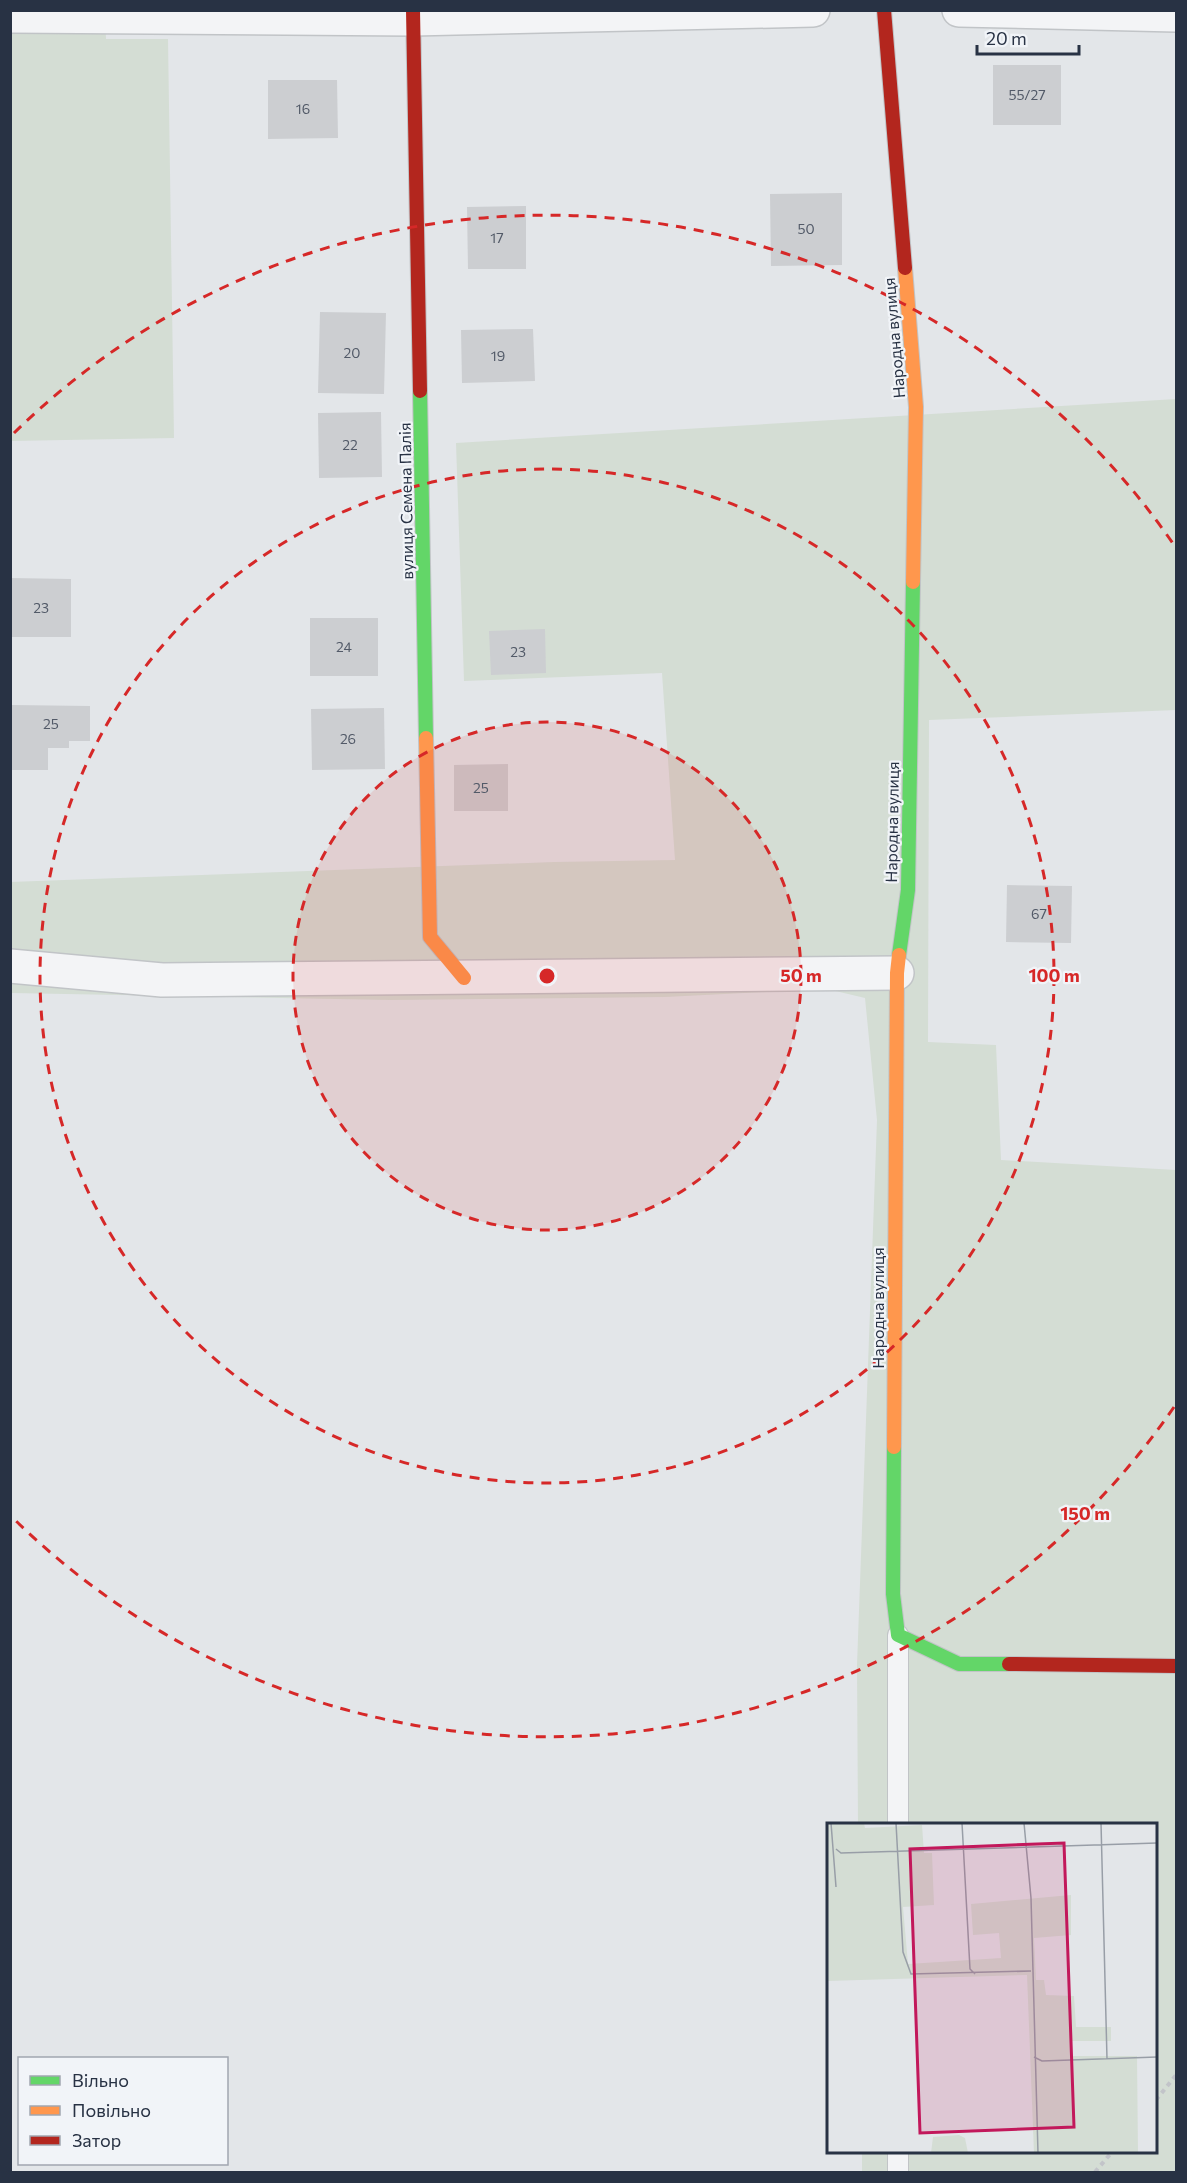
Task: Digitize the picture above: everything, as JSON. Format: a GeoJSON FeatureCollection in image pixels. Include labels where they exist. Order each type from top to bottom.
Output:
{"type":"FeatureCollection","features":[{"type":"Feature","properties":{"kind":"street"},"geometry":{"type":"LineString","coordinates":[[10,16],[413,15],[813,10]]}},
{"type":"Feature","properties":{"kind":"street","name":"Народна вулиця"},"geometry":{"type":"LineString","coordinates":[[884,10],[916,407],[908,890],[897,973],[893,1594],[898,1635]]}},
{"type":"Feature","properties":{"kind":"street"},"geometry":{"type":"LineString","coordinates":[[959,10],[1176,15]]}},
{"type":"Feature","properties":{"kind":"street","name":"вулиця Семена Палія"},"geometry":{"type":"LineString","coordinates":[[413,15],[430,937],[464,978]]}},
{"type":"Feature","properties":{"kind":"street"},"geometry":{"type":"LineString","coordinates":[[10,966],[162,980],[897,973]]}},
{"type":"Feature","properties":{"kind":"street"},"geometry":{"type":"LineString","coordinates":[[898,1635],[959,1664],[1176,1666]]}},
{"type":"Feature","properties":{"kind":"lane"},"geometry":{"type":"LineString","coordinates":[[898,1635],[898,1823]]}},
{"type":"Feature","properties":{"kind":"lane"},"geometry":{"type":"LineString","coordinates":[[898,2153],[898,2172]]}},
{"type":"Feature","properties":{"kind":"path"},"geometry":{"type":"LineString","coordinates":[[1157,2098],[1176,2075]]}},
{"type":"Feature","properties":{"kind":"path"},"geometry":{"type":"LineString","coordinates":[[1095,2172],[1110,2153]]}},
{"type":"Feature","properties":{"kind":"shaded area"},"geometry":{"type":"Polygon","coordinates":[[[10,11],[105,11],[106,39],[168,39],[174,438],[11,441],[10,11]]]}},
{"type":"Feature","properties":{"kind":"shaded area"},"geometry":{"type":"Polygon","coordinates":[[[1176,399],[1176,710],[929,720],[928,1042],[996,1045],[1001,1160],[1176,1170],[1176,2172],[862,2172],[862,2153],[1157,2153],[1157,1823],[858,1823],[857,1665],[877,1120],[865,998],[827,989],[665,997],[391,1000],[11,993],[10,882],[554,862],[675,860],[662,673],[464,681],[456,443],[1176,399]]]}},
{"type":"Feature","properties":{"kind":"building"},"geometry":{"type":"Polygon","coordinates":[[[993,65],[1061,65],[1061,125],[993,125],[993,65]]]}},
{"type":"Feature","properties":{"kind":"building"},"geometry":{"type":"Polygon","coordinates":[[[268,80],[337,80],[338,138],[268,139],[268,80]]]}},
{"type":"Feature","properties":{"kind":"building"},"geometry":{"type":"Polygon","coordinates":[[[842,193],[842,265],[771,266],[770,194],[842,193]]]}},
{"type":"Feature","properties":{"kind":"building"},"geometry":{"type":"Polygon","coordinates":[[[526,206],[526,269],[468,269],[467,207],[526,206]]]}},
{"type":"Feature","properties":{"kind":"building"},"geometry":{"type":"Polygon","coordinates":[[[320,312],[386,313],[384,394],[318,393],[320,312]]]}},
{"type":"Feature","properties":{"kind":"building"},"geometry":{"type":"Polygon","coordinates":[[[533,329],[535,381],[462,383],[461,330],[533,329]]]}},
{"type":"Feature","properties":{"kind":"building"},"geometry":{"type":"Polygon","coordinates":[[[381,412],[382,477],[319,478],[318,413],[381,412]]]}},
{"type":"Feature","properties":{"kind":"building"},"geometry":{"type":"Polygon","coordinates":[[[10,578],[71,579],[71,637],[10,637],[10,578]]]}},
{"type":"Feature","properties":{"kind":"building"},"geometry":{"type":"Polygon","coordinates":[[[310,618],[378,618],[378,676],[310,676],[310,618]]]}},
{"type":"Feature","properties":{"kind":"building"},"geometry":{"type":"Polygon","coordinates":[[[545,629],[546,673],[491,675],[489,631],[545,629]]]}},
{"type":"Feature","properties":{"kind":"building"},"geometry":{"type":"Polygon","coordinates":[[[12,705],[90,706],[90,741],[69,741],[69,748],[48,748],[48,770],[12,770],[12,705]]]}},
{"type":"Feature","properties":{"kind":"building"},"geometry":{"type":"Polygon","coordinates":[[[384,708],[385,769],[312,770],[311,709],[384,708]]]}},
{"type":"Feature","properties":{"kind":"building"},"geometry":{"type":"Polygon","coordinates":[[[508,764],[508,811],[454,811],[454,765],[508,764]]]}},
{"type":"Feature","properties":{"kind":"building"},"geometry":{"type":"Polygon","coordinates":[[[1007,885],[1072,886],[1071,943],[1006,942],[1007,885]]]}},
{"type":"Feature","properties":{"kind":"traffic: fast"},"geometry":{"type":"LineString","coordinates":[[420,391],[426,738]]}},
{"type":"Feature","properties":{"kind":"traffic: fast"},"geometry":{"type":"LineString","coordinates":[[899,955],[908,890],[913,582]]}},
{"type":"Feature","properties":{"kind":"traffic: fast"},"geometry":{"type":"LineString","coordinates":[[894,1447],[893,1594],[898,1635],[959,1664],[1009,1664]]}},
{"type":"Feature","properties":{"kind":"traffic: slow"},"geometry":{"type":"LineString","coordinates":[[905,268],[916,407],[913,582]]}},
{"type":"Feature","properties":{"kind":"traffic: slow"},"geometry":{"type":"LineString","coordinates":[[426,738],[430,937],[464,978]]}},
{"type":"Feature","properties":{"kind":"traffic: slow"},"geometry":{"type":"LineString","coordinates":[[894,1447],[897,973],[899,955]]}},
{"type":"Feature","properties":{"kind":"traffic: jam"},"geometry":{"type":"LineString","coordinates":[[413,10],[420,391]]}},
{"type":"Feature","properties":{"kind":"traffic: jam"},"geometry":{"type":"LineString","coordinates":[[884,10],[905,268]]}},
{"type":"Feature","properties":{"kind":"traffic: jam"},"geometry":{"type":"LineString","coordinates":[[1009,1664],[1176,1666]]}}]}
